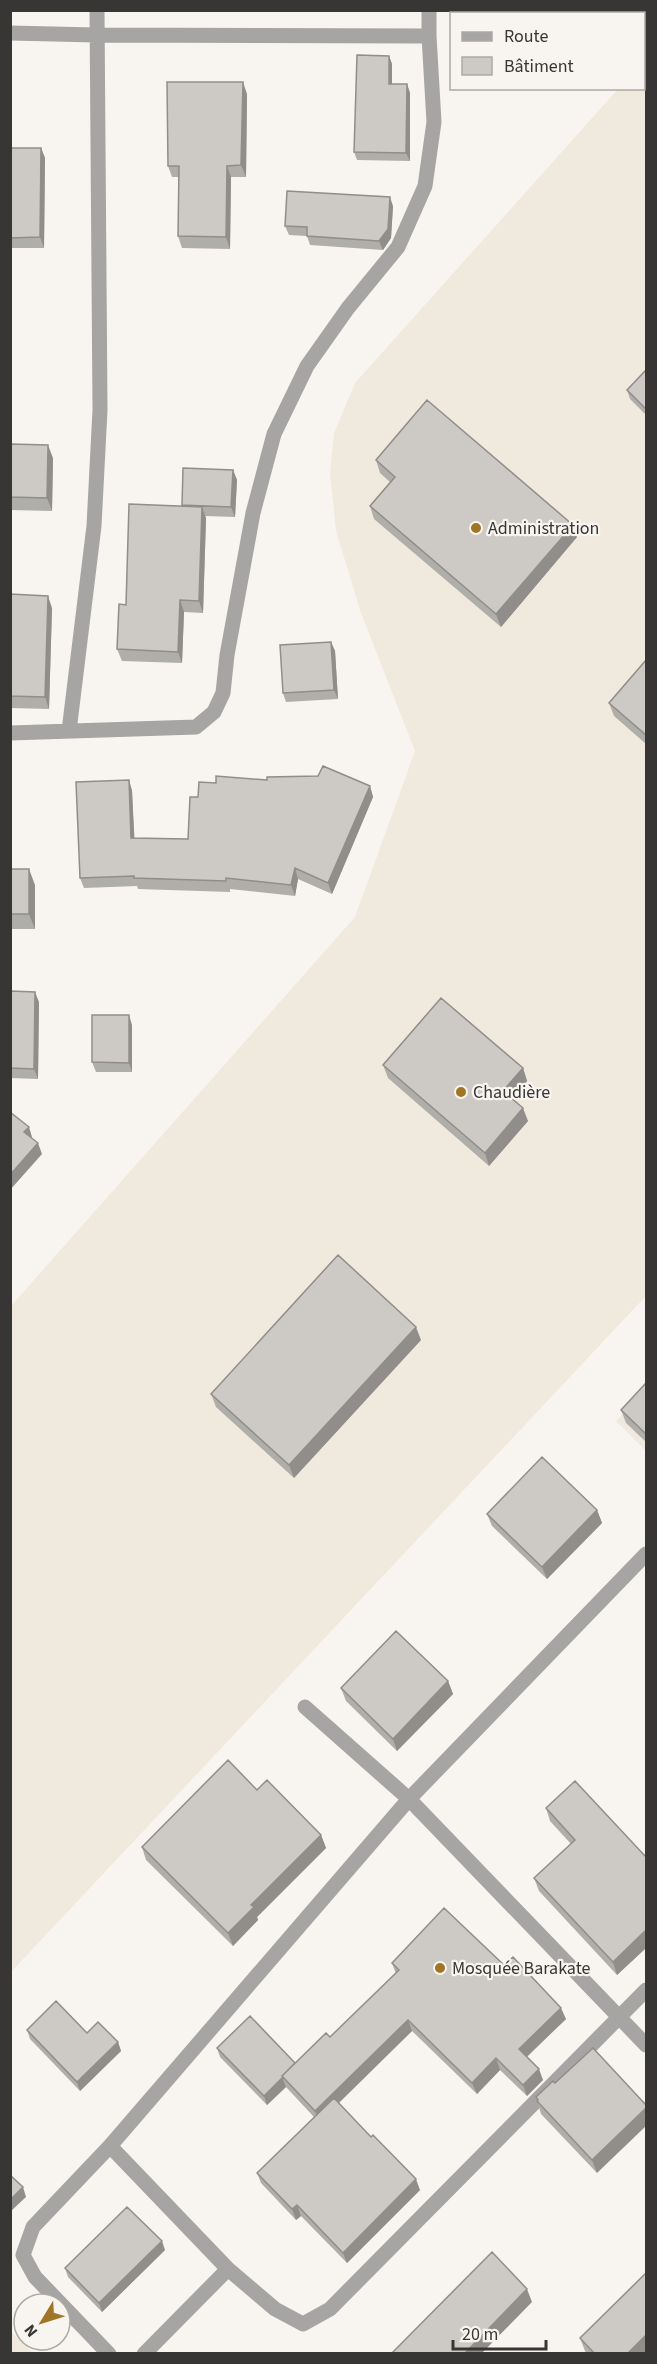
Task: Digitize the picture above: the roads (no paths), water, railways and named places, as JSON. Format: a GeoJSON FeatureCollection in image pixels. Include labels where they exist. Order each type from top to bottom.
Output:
{"type":"FeatureCollection","features":[{"type":"Feature","properties":{"kind":"street"},"geometry":{"type":"LineString","coordinates":[[69,731],[94,526],[100,410],[96,10]]}},
{"type":"Feature","properties":{"kind":"street"},"geometry":{"type":"LineString","coordinates":[[10,733],[196,727],[214,712],[223,693],[226,655],[253,513],[274,434],[307,366],[348,308],[398,247],[425,186],[434,122],[429,10]]}},
{"type":"Feature","properties":{"kind":"street"},"geometry":{"type":"LineString","coordinates":[[10,33],[429,36]]}},
{"type":"Feature","properties":{"kind":"street"},"geometry":{"type":"LineString","coordinates":[[109,2354],[35,2277],[23,2256],[33,2228],[110,2146],[409,1799],[646,1554]]}},
{"type":"Feature","properties":{"kind":"street"},"geometry":{"type":"LineString","coordinates":[[305,1707],[409,1799],[646,2044]]}},
{"type":"Feature","properties":{"kind":"street"},"geometry":{"type":"LineString","coordinates":[[110,2146],[228,2269],[275,2309],[303,2324],[330,2309],[646,1990]]}},
{"type":"Feature","properties":{"kind":"street"},"geometry":{"type":"LineString","coordinates":[[144,2354],[228,2269]]}},
{"type":"Feature","properties":{"kind":"place","name":"Administration"},"geometry":{"type":"Point","coordinates":[476,528]}},
{"type":"Feature","properties":{"kind":"place","name":"Chaudière"},"geometry":{"type":"Point","coordinates":[461,1092]}},
{"type":"Feature","properties":{"kind":"place","name":"Mosquée Barakate"},"geometry":{"type":"Point","coordinates":[440,1968]}}]}
